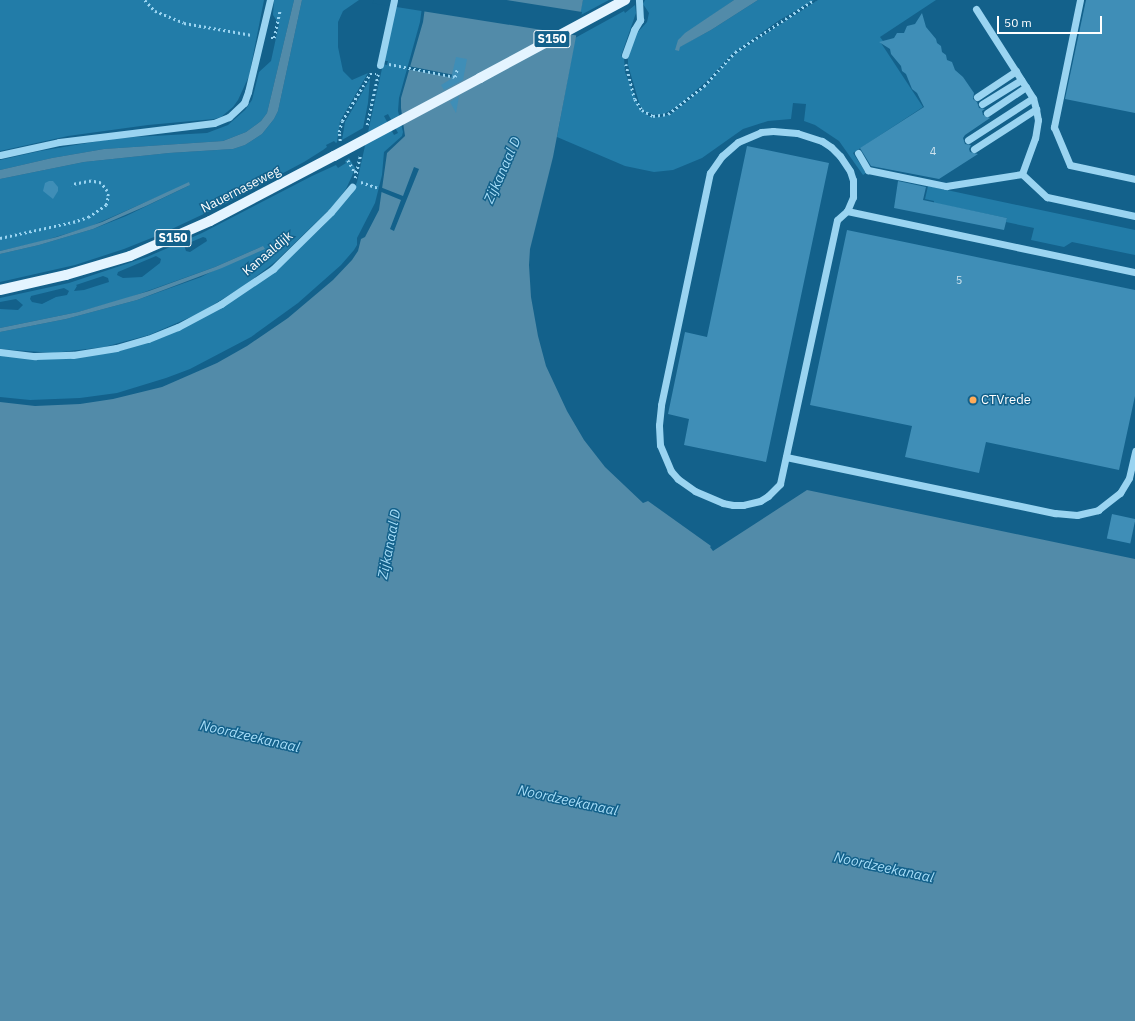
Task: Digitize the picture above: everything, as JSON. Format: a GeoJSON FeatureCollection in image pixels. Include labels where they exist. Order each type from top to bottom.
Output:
{"type":"FeatureCollection","features":[{"type":"Feature","properties":{"kind":"main road","name":"Nauernaseweg"},"geometry":{"type":"LineString","coordinates":[[0,290],[66,275],[130,256],[210,221],[625,0]]}},
{"type":"Feature","properties":{"kind":"street"},"geometry":{"type":"LineString","coordinates":[[0,155],[59,142],[222,121],[229,118],[244,103],[253,77],[270,0]]}},
{"type":"Feature","properties":{"kind":"street"},"geometry":{"type":"LineString","coordinates":[[383,64],[394,0]]}},
{"type":"Feature","properties":{"kind":"street"},"geometry":{"type":"LineString","coordinates":[[625,54],[634,30],[640,20],[640,0]]}},
{"type":"Feature","properties":{"kind":"street"},"geometry":{"type":"LineString","coordinates":[[1080,0],[1054,127],[1070,164],[1135,179]]}},
{"type":"Feature","properties":{"kind":"street"},"geometry":{"type":"LineString","coordinates":[[976,9],[1026,87],[1036,109],[1038,120],[1035,138],[1022,174]]}},
{"type":"Feature","properties":{"kind":"street"},"geometry":{"type":"LineString","coordinates":[[977,97],[1016,71]]}},
{"type":"Feature","properties":{"kind":"street"},"geometry":{"type":"LineString","coordinates":[[982,104],[1021,80]]}},
{"type":"Feature","properties":{"kind":"street"},"geometry":{"type":"LineString","coordinates":[[987,113],[1026,87]]}},
{"type":"Feature","properties":{"kind":"street"},"geometry":{"type":"LineString","coordinates":[[968,140],[1032,98]]}},
{"type":"Feature","properties":{"kind":"street"},"geometry":{"type":"LineString","coordinates":[[974,149],[1036,109]]}},
{"type":"Feature","properties":{"kind":"street"},"geometry":{"type":"LineString","coordinates":[[773,131],[797,133],[822,141],[831,147],[845,163],[853,180],[854,188],[853,197],[847,211],[837,220],[780,484],[774,491],[760,501],[742,505],[732,505],[713,500],[686,485],[671,471],[663,454],[659,425],[661,405],[710,173],[729,148],[749,136],[773,131]]}},
{"type":"Feature","properties":{"kind":"street"},"geometry":{"type":"LineString","coordinates":[[858,153],[868,170],[946,186],[1022,174]]}},
{"type":"Feature","properties":{"kind":"street"},"geometry":{"type":"LineString","coordinates":[[1022,174],[1047,197],[1135,216]]}},
{"type":"Feature","properties":{"kind":"street","name":"Kanaaldijk"},"geometry":{"type":"LineString","coordinates":[[0,352],[35,356],[73,355],[116,348],[148,339],[178,327],[221,304],[273,269],[331,212],[353,183]]}},
{"type":"Feature","properties":{"kind":"street"},"geometry":{"type":"LineString","coordinates":[[847,211],[1135,272]]}},
{"type":"Feature","properties":{"kind":"street"},"geometry":{"type":"LineString","coordinates":[[786,457],[1055,513],[1077,515],[1098,510],[1120,493],[1129,478],[1135,451]]}},
{"type":"Feature","properties":{"kind":"path"},"geometry":{"type":"LineString","coordinates":[[145,0],[155,11],[184,23],[274,38],[281,4]]}},
{"type":"Feature","properties":{"kind":"path"},"geometry":{"type":"LineString","coordinates":[[625,54],[626,69],[638,105],[647,114],[663,116],[672,111],[704,86],[735,52],[814,0]]}},
{"type":"Feature","properties":{"kind":"path"},"geometry":{"type":"LineString","coordinates":[[365,133],[378,73],[383,64],[454,76],[457,70]]}},
{"type":"Feature","properties":{"kind":"path"},"geometry":{"type":"LineString","coordinates":[[340,146],[339,132],[342,121],[370,74],[378,73]]}},
{"type":"Feature","properties":{"kind":"path"},"geometry":{"type":"LineString","coordinates":[[362,148],[353,183],[378,188]]}},
{"type":"Feature","properties":{"kind":"path"},"geometry":{"type":"LineString","coordinates":[[346,157],[354,171],[357,172]]}},
{"type":"Feature","properties":{"kind":"path"},"geometry":{"type":"LineString","coordinates":[[0,238],[73,222],[88,217],[106,205],[108,196],[107,191],[101,183],[91,181],[71,185]]}},
{"type":"Feature","properties":{"kind":"shaded area"},"geometry":{"type":"Polygon","coordinates":[[[0,0],[264,0],[249,76],[238,100],[233,107],[221,117],[68,136],[0,151],[0,0]]]}},
{"type":"Feature","properties":{"kind":"shaded area"},"geometry":{"type":"Polygon","coordinates":[[[274,0],[294,0],[267,113],[261,121],[246,132],[223,141],[104,149],[52,158],[0,170],[0,160],[40,151],[117,138],[207,133],[228,125],[245,110],[252,100],[259,72],[271,61],[279,24],[273,15],[274,0]]]}},
{"type":"Feature","properties":{"kind":"shaded area"},"geometry":{"type":"Polygon","coordinates":[[[302,0],[359,0],[343,11],[338,22],[338,47],[343,71],[352,80],[368,73],[340,121],[336,143],[334,141],[326,145],[327,147],[304,162],[225,204],[159,235],[124,249],[75,265],[0,282],[0,254],[39,245],[93,229],[126,216],[190,185],[164,194],[89,227],[39,242],[0,251],[0,179],[84,162],[169,153],[233,149],[245,145],[262,134],[274,119],[278,111],[302,0]]]}},
{"type":"Feature","properties":{"kind":"shaded area"},"geometry":{"type":"Polygon","coordinates":[[[397,0],[423,0],[420,22],[399,98],[398,111],[403,132],[402,136],[384,152],[382,175],[375,203],[357,238],[357,245],[354,250],[341,265],[298,303],[251,337],[190,369],[166,378],[117,393],[80,398],[30,400],[0,397],[0,355],[54,359],[89,356],[126,349],[166,336],[211,313],[253,287],[276,270],[322,227],[352,194],[357,182],[383,64],[387,65],[388,61],[384,61],[397,0]],[[388,114],[384,116],[394,135],[398,133],[388,114]]]}},
{"type":"Feature","properties":{"kind":"shaded area"},"geometry":{"type":"Polygon","coordinates":[[[583,0],[609,0],[579,16],[583,0]]]}},
{"type":"Feature","properties":{"kind":"shaded area"},"geometry":{"type":"Polygon","coordinates":[[[645,0],[734,0],[680,38],[679,47],[711,30],[758,0],[814,0],[778,21],[732,54],[709,79],[678,106],[664,114],[656,115],[645,112],[640,106],[628,65],[628,58],[636,34],[647,22],[649,13],[643,4],[645,0]]]}},
{"type":"Feature","properties":{"kind":"shaded area"},"geometry":{"type":"Polygon","coordinates":[[[818,0],[936,0],[880,37],[883,41],[881,43],[923,107],[853,153],[866,173],[863,175],[839,141],[815,125],[804,121],[806,104],[793,103],[791,119],[768,121],[743,129],[702,158],[673,170],[654,172],[625,166],[557,137],[575,38],[624,11],[625,13],[635,5],[636,13],[621,56],[624,57],[625,72],[640,109],[649,116],[660,117],[671,114],[688,101],[708,84],[725,63],[739,51],[818,0]]]}},
{"type":"Feature","properties":{"kind":"shaded area"},"geometry":{"type":"Polygon","coordinates":[[[370,79],[368,103],[363,128],[342,140],[345,122],[370,79]]]}},
{"type":"Feature","properties":{"kind":"shaded area"},"geometry":{"type":"Polygon","coordinates":[[[349,158],[355,168],[346,189],[334,205],[275,262],[242,287],[200,313],[149,335],[104,347],[53,353],[0,349],[0,332],[66,319],[137,300],[201,277],[263,246],[215,267],[125,299],[78,312],[0,328],[0,309],[18,310],[23,305],[16,299],[0,302],[0,298],[69,283],[147,257],[202,233],[312,176],[336,165],[338,168],[346,163],[345,161],[349,158]],[[203,237],[184,245],[186,251],[190,252],[207,241],[206,238],[203,237]],[[156,256],[118,272],[117,275],[123,278],[142,277],[160,263],[161,259],[156,256]],[[103,276],[76,285],[77,286],[74,291],[84,290],[109,282],[108,278],[103,276]],[[64,288],[31,296],[30,299],[32,302],[42,304],[56,297],[67,295],[69,291],[64,288]]]}},
{"type":"Feature","properties":{"kind":"shaded area"},"geometry":{"type":"Polygon","coordinates":[[[928,186],[1135,230],[1135,255],[1072,242],[1064,247],[1031,240],[1034,228],[1006,222],[1007,218],[934,203],[934,201],[925,199],[928,186]]]}},
{"type":"Feature","properties":{"kind":"water"},"geometry":{"type":"Polygon","coordinates":[[[294,0],[302,0],[278,111],[274,119],[262,134],[245,145],[233,149],[169,153],[84,162],[0,179],[0,170],[52,158],[104,149],[223,141],[246,132],[261,121],[267,113],[294,0]]]}},
{"type":"Feature","properties":{"kind":"water"},"geometry":{"type":"Polygon","coordinates":[[[426,0],[583,0],[553,157],[530,249],[529,265],[531,297],[538,336],[546,366],[567,411],[584,440],[605,467],[643,503],[648,501],[711,546],[710,547],[713,551],[807,490],[1135,559],[1135,1021],[0,1021],[0,402],[35,406],[80,404],[113,399],[162,387],[217,363],[247,346],[288,318],[333,280],[352,260],[358,251],[361,239],[365,237],[379,210],[387,153],[405,136],[401,98],[423,22],[426,0]]]}},
{"type":"Feature","properties":{"kind":"water"},"geometry":{"type":"Polygon","coordinates":[[[734,0],[758,0],[711,30],[680,47],[679,51],[675,50],[678,40],[685,33],[734,0]]]}},
{"type":"Feature","properties":{"kind":"water"},"geometry":{"type":"Polygon","coordinates":[[[189,182],[190,185],[93,229],[39,245],[0,254],[0,251],[57,237],[102,222],[189,182]]]}},
{"type":"Feature","properties":{"kind":"water"},"geometry":{"type":"Polygon","coordinates":[[[263,246],[265,249],[222,268],[137,300],[66,319],[0,332],[0,328],[78,312],[149,291],[215,267],[263,246]]]}},
{"type":"Feature","properties":{"kind":"pier"},"geometry":{"type":"Polygon","coordinates":[[[373,0],[506,0],[582,12],[578,36],[373,3],[373,0]]]}},
{"type":"Feature","properties":{"kind":"pier"},"geometry":{"type":"Polygon","coordinates":[[[408,66],[453,75],[453,78],[407,69],[408,66]]]}},
{"type":"Feature","properties":{"kind":"pier"},"geometry":{"type":"Polygon","coordinates":[[[414,167],[419,169],[394,231],[390,229],[401,200],[379,191],[380,187],[403,196],[414,167]]]}},
{"type":"Feature","properties":{"kind":"building"},"geometry":{"type":"Polygon","coordinates":[[[1086,0],[1135,0],[1135,113],[1065,99],[1086,0]]]}},
{"type":"Feature","properties":{"kind":"building"},"geometry":{"type":"Polygon","coordinates":[[[922,13],[926,27],[936,39],[937,43],[941,46],[942,52],[946,55],[947,60],[952,62],[955,70],[963,77],[974,93],[973,99],[977,102],[979,108],[985,109],[982,111],[983,115],[990,118],[965,135],[963,138],[965,144],[971,145],[969,149],[970,152],[978,154],[939,179],[871,166],[860,148],[924,107],[917,93],[912,89],[906,74],[902,71],[901,66],[891,54],[890,49],[879,42],[894,38],[897,33],[904,33],[907,26],[915,24],[922,13]]]}},
{"type":"Feature","properties":{"kind":"building"},"geometry":{"type":"Polygon","coordinates":[[[456,57],[467,59],[463,80],[444,90],[441,85],[451,79],[456,57]]]}},
{"type":"Feature","properties":{"kind":"building"},"geometry":{"type":"Polygon","coordinates":[[[459,96],[456,113],[450,102],[459,96]]]}},
{"type":"Feature","properties":{"kind":"building"},"geometry":{"type":"Polygon","coordinates":[[[747,146],[829,163],[766,462],[684,445],[689,419],[668,414],[685,332],[707,337],[747,146]]]}},
{"type":"Feature","properties":{"kind":"building"},"geometry":{"type":"Polygon","coordinates":[[[53,181],[58,187],[58,191],[53,199],[43,191],[45,183],[53,181]]]}},
{"type":"Feature","properties":{"kind":"building"},"geometry":{"type":"Polygon","coordinates":[[[898,181],[926,187],[923,200],[1007,218],[1004,230],[894,208],[898,181]]]}},
{"type":"Feature","properties":{"kind":"building"},"geometry":{"type":"Polygon","coordinates":[[[847,230],[1135,290],[1135,396],[1119,470],[986,442],[979,473],[905,457],[912,426],[810,405],[847,230]]]}},
{"type":"Feature","properties":{"kind":"building"},"geometry":{"type":"Polygon","coordinates":[[[1112,514],[1135,519],[1130,543],[1107,538],[1112,514]]]}},
{"type":"Feature","properties":{"kind":"place","name":"CTVrede"},"geometry":{"type":"Point","coordinates":[973,400]}},
{"type":"Feature","properties":{"kind":"water label","name":"Zijkanaal D"},"geometry":{"type":"Point","coordinates":[502,170]}},
{"type":"Feature","properties":{"kind":"water label","name":"Zijkanaal D"},"geometry":{"type":"Point","coordinates":[389,544]}},
{"type":"Feature","properties":{"kind":"water label","name":"Noordzeekanaal"},"geometry":{"type":"Point","coordinates":[250,736]}},
{"type":"Feature","properties":{"kind":"water label","name":"Noordzeekanaal"},"geometry":{"type":"Point","coordinates":[568,800]}},
{"type":"Feature","properties":{"kind":"water label","name":"Noordzeekanaal"},"geometry":{"type":"Point","coordinates":[884,867]}}]}
